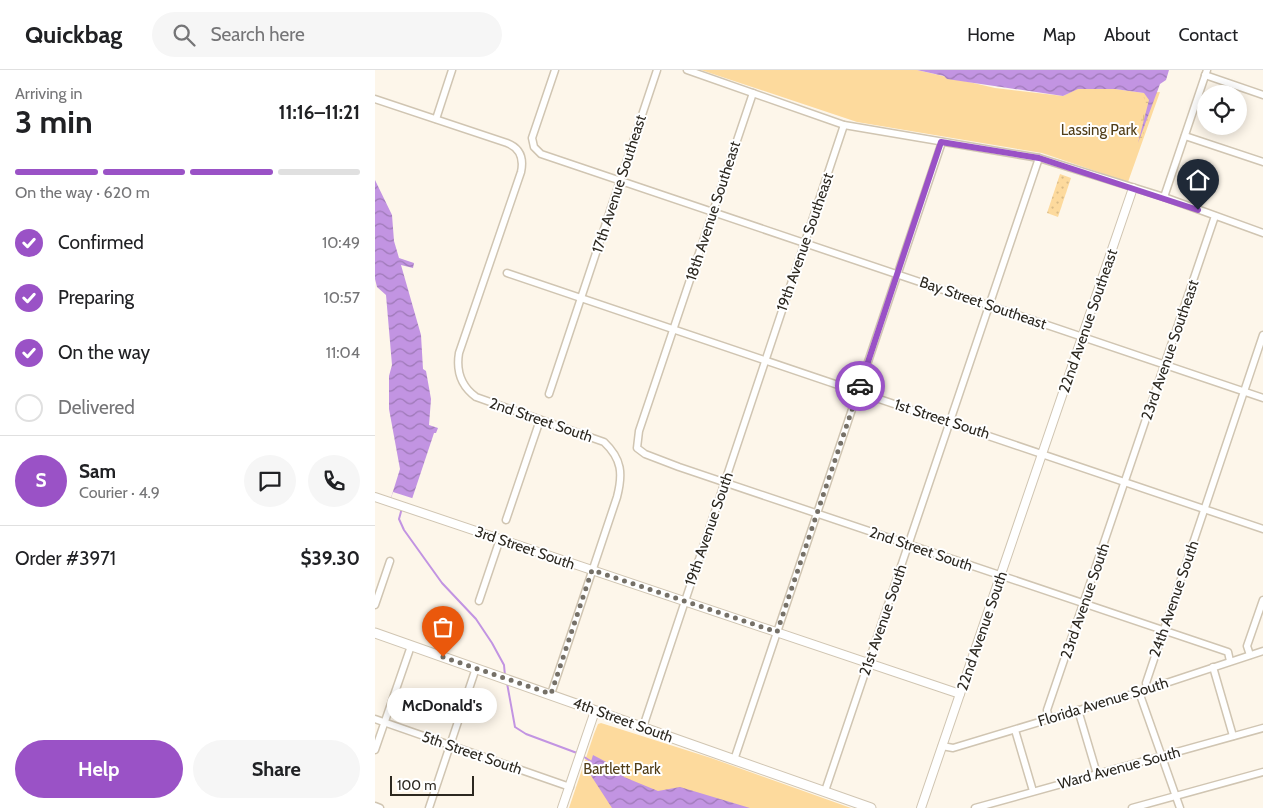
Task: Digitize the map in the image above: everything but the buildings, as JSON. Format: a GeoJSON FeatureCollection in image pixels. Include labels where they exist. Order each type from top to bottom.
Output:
{"type":"FeatureCollection","features":[{"type":"Feature","properties":{"kind":"main road","name":"4th Street South"},"geometry":{"type":"LineString","coordinates":[[375,633],[871,808]]}},
{"type":"Feature","properties":{"kind":"street"},"geometry":{"type":"LineString","coordinates":[[375,99],[436,119],[452,70]]}},
{"type":"Feature","properties":{"kind":"street","name":"Bay Street Southeast"},"geometry":{"type":"LineString","coordinates":[[555,70],[533,136],[534,147],[545,156],[1263,398]]}},
{"type":"Feature","properties":{"kind":"street","name":"17th Avenue Southeast"},"geometry":{"type":"LineString","coordinates":[[549,394],[657,70]]}},
{"type":"Feature","properties":{"kind":"street"},"geometry":{"type":"LineString","coordinates":[[687,70],[845,125],[1039,158],[1164,197],[1263,233]]}},
{"type":"Feature","properties":{"kind":"street"},"geometry":{"type":"LineString","coordinates":[[1164,197],[1206,73],[1263,95]]}},
{"type":"Feature","properties":{"kind":"street","name":"18th Avenue Southeast"},"geometry":{"type":"LineString","coordinates":[[637,448],[639,431],[753,93]]}},
{"type":"Feature","properties":{"kind":"street","name":"2nd Street South"},"geometry":{"type":"LineString","coordinates":[[436,119],[512,145],[521,155],[521,172],[459,353],[458,365],[461,379],[468,390],[476,397],[604,442],[613,450],[620,463],[619,490],[592,570]]}},
{"type":"Feature","properties":{"kind":"street","name":"19th Avenue Southeast"},"geometry":{"type":"LineString","coordinates":[[766,360],[845,125]]}},
{"type":"Feature","properties":{"kind":"street"},"geometry":{"type":"LineString","coordinates":[[1185,136],[1263,162]]}},
{"type":"Feature","properties":{"kind":"street"},"geometry":{"type":"LineString","coordinates":[[734,760],[941,142]]}},
{"type":"Feature","properties":{"kind":"street","name":"21st Avenue South"},"geometry":{"type":"LineString","coordinates":[[825,791],[1039,158]]}},
{"type":"Feature","properties":{"kind":"street","name":"22nd Avenue Southeast"},"geometry":{"type":"LineString","coordinates":[[1043,453],[1133,188]]}},
{"type":"Feature","properties":{"kind":"street","name":"23rd Avenue Southeast"},"geometry":{"type":"LineString","coordinates":[[1125,483],[1215,216]]}},
{"type":"Feature","properties":{"kind":"street","name":"1st Street South"},"geometry":{"type":"LineString","coordinates":[[507,273],[1263,529]]}},
{"type":"Feature","properties":{"kind":"street","name":"24th Avenue South"},"geometry":{"type":"LineString","coordinates":[[1147,689],[1146,683],[1263,335]]}},
{"type":"Feature","properties":{"kind":"street","name":"19th Avenue South"},"geometry":{"type":"LineString","coordinates":[[643,727],[766,360]]}},
{"type":"Feature","properties":{"kind":"street"},"geometry":{"type":"LineString","coordinates":[[506,520],[540,420]]}},
{"type":"Feature","properties":{"kind":"street","name":"2nd Street South"},"geometry":{"type":"LineString","coordinates":[[637,448],[645,454],[1163,632],[1228,652],[1231,661]]}},
{"type":"Feature","properties":{"kind":"street","name":"22nd Avenue South"},"geometry":{"type":"LineString","coordinates":[[921,808],[1043,453]]}},
{"type":"Feature","properties":{"kind":"street","name":"23rd Avenue South"},"geometry":{"type":"LineString","coordinates":[[1049,719],[1047,710],[1125,483]]}},
{"type":"Feature","properties":{"kind":"street","name":"3rd Street South"},"geometry":{"type":"LineString","coordinates":[[375,496],[960,694]]}},
{"type":"Feature","properties":{"kind":"street"},"geometry":{"type":"LineString","coordinates":[[479,601],[500,539]]}},
{"type":"Feature","properties":{"kind":"street"},"geometry":{"type":"LineString","coordinates":[[375,604],[390,560]]}},
{"type":"Feature","properties":{"kind":"street"},"geometry":{"type":"LineString","coordinates":[[551,694],[592,570]]}},
{"type":"Feature","properties":{"kind":"street"},"geometry":{"type":"LineString","coordinates":[[1250,655],[1247,646],[1263,600]]}},
{"type":"Feature","properties":{"kind":"street"},"geometry":{"type":"LineString","coordinates":[[375,750],[411,646]]}},
{"type":"Feature","properties":{"kind":"street","name":"Florida Avenue South"},"geometry":{"type":"LineString","coordinates":[[942,746],[953,748],[1015,730],[1263,651]]}},
{"type":"Feature","properties":{"kind":"street"},"geometry":{"type":"LineString","coordinates":[[1213,667],[1233,736]]}},
{"type":"Feature","properties":{"kind":"street"},"geometry":{"type":"LineString","coordinates":[[429,808],[476,668]]}},
{"type":"Feature","properties":{"kind":"street"},"geometry":{"type":"LineString","coordinates":[[1139,692],[1179,808]]}},
{"type":"Feature","properties":{"kind":"street"},"geometry":{"type":"LineString","coordinates":[[1078,710],[1097,774]]}},
{"type":"Feature","properties":{"kind":"street"},"geometry":{"type":"LineString","coordinates":[[563,808],[595,711]]}},
{"type":"Feature","properties":{"kind":"street","name":"5th Street South"},"geometry":{"type":"LineString","coordinates":[[375,719],[570,787]]}},
{"type":"Feature","properties":{"kind":"street","name":"Ward Avenue South"},"geometry":{"type":"LineString","coordinates":[[975,808],[1263,728]]}},
{"type":"Feature","properties":{"kind":"street"},"geometry":{"type":"LineString","coordinates":[[1015,730],[1033,791]]}},
{"type":"Feature","properties":{"kind":"street"},"geometry":{"type":"LineString","coordinates":[[1132,808],[1263,772]]}},
{"type":"Feature","properties":{"kind":"street"},"geometry":{"type":"LineString","coordinates":[[375,806],[380,808]]}},
{"type":"Feature","properties":{"kind":"green space","name":"Lassing Park"},"geometry":{"type":"Polygon","coordinates":[[[701,70],[917,70],[995,88],[1063,96],[1077,89],[1115,89],[1144,93],[1160,92],[1128,182],[1042,153],[857,122],[701,70]]]}},
{"type":"Feature","properties":{"kind":"green space"},"geometry":{"type":"Polygon","coordinates":[[[1159,85],[1140,144],[1137,144],[1135,142],[1146,102],[1143,96],[1144,93],[1159,85]]]}},
{"type":"Feature","properties":{"kind":"green space"},"geometry":{"type":"Polygon","coordinates":[[[1060,174],[1071,178],[1058,217],[1047,213],[1060,174]]]}},
{"type":"Feature","properties":{"kind":"green space","name":"Bartlett Park"},"geometry":{"type":"Polygon","coordinates":[[[601,723],[711,758],[851,808],[569,808],[594,734],[598,724],[601,723]]]}},
{"type":"Feature","properties":{"kind":"water"},"geometry":{"type":"Polygon","coordinates":[[[917,70],[1169,70],[1166,80],[1160,84],[1138,143],[1149,100],[1144,93],[1115,89],[1078,89],[1063,96],[947,79],[944,76],[917,70]]]}},
{"type":"Feature","properties":{"kind":"water"},"geometry":{"type":"Polygon","coordinates":[[[375,180],[392,215],[394,241],[399,258],[414,263],[413,268],[401,265],[421,335],[423,369],[426,371],[431,399],[429,425],[438,428],[436,433],[434,433],[409,508],[390,501],[400,469],[389,409],[389,376],[392,365],[386,295],[377,287],[375,279],[375,180]]]}},
{"type":"Feature","properties":{"kind":"water"},"geometry":{"type":"Polygon","coordinates":[[[593,755],[614,766],[624,777],[658,791],[680,787],[750,808],[612,808],[588,771],[593,755]]]}},
{"type":"Feature","properties":{"kind":"pier"},"geometry":{"type":"Polygon","coordinates":[[[393,492],[415,499],[412,509],[389,504],[393,492]]]}},
{"type":"Feature","properties":{"kind":"waterway"},"geometry":{"type":"LineString","coordinates":[[402,508],[399,519],[404,530],[442,583],[476,619],[504,665],[505,676]]}},
{"type":"Feature","properties":{"kind":"waterway"},"geometry":{"type":"LineString","coordinates":[[507,683],[515,727],[526,734],[577,753]]}},
{"type":"Feature","properties":{"kind":"waterway"},"geometry":{"type":"LineString","coordinates":[[581,755],[592,762]]}},
{"type":"Feature","properties":{"kind":"way so far"},"geometry":{"type":"LineString","coordinates":[[443,657],[551,694],[592,570],[777,632],[860,386]]}},
{"type":"Feature","properties":{"kind":"place","name":"McDonald's"},"geometry":{"type":"Point","coordinates":[443,657]}},
{"type":"Feature","properties":{"kind":"route"},"geometry":{"type":"LineString","coordinates":[[860,386],[941,142],[1039,158],[1164,197],[1198,210]]}}]}
